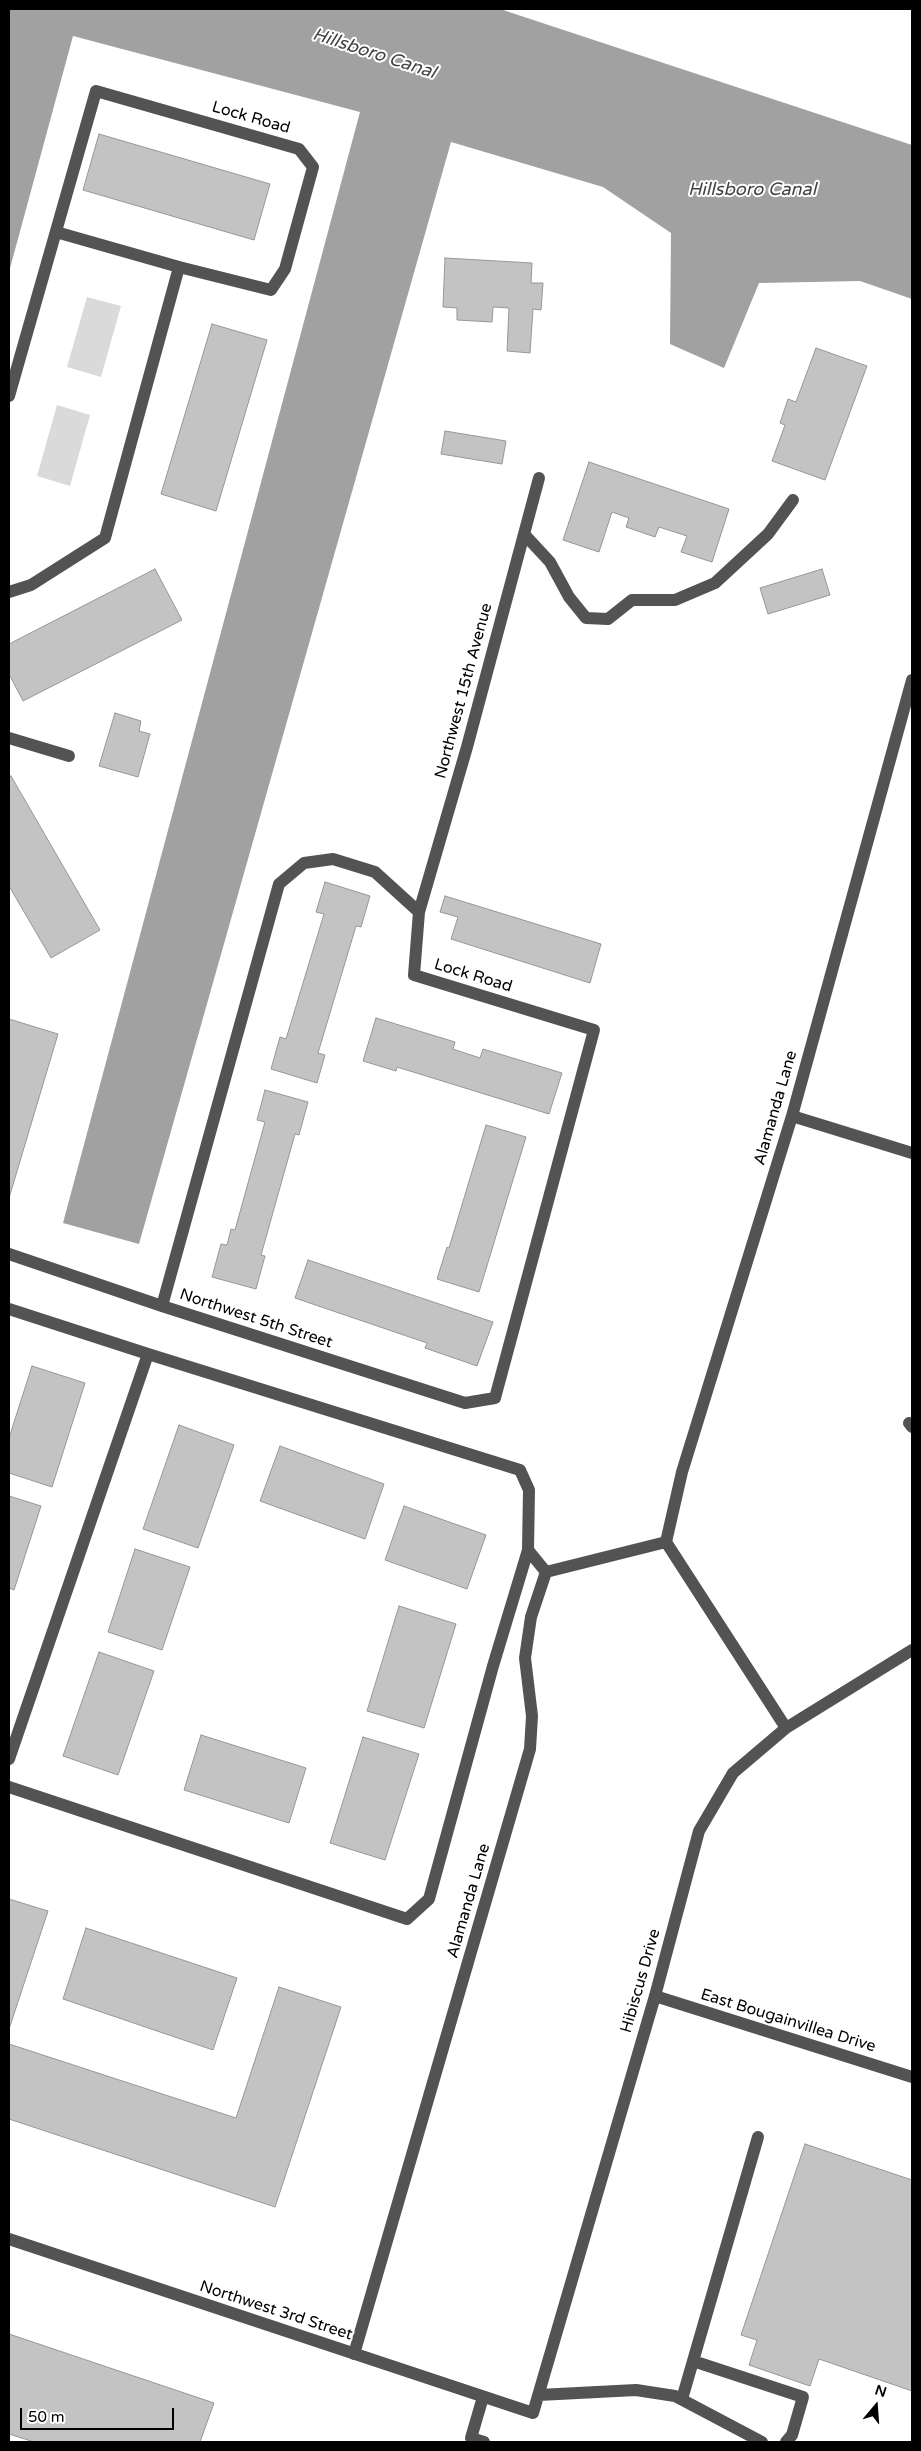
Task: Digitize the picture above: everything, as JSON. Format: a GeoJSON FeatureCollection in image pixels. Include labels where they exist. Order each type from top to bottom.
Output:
{"type":"FeatureCollection","features":[{"type":"Feature","properties":{"kind":"street","name":"Lock Road"},"geometry":{"type":"LineString","coordinates":[[9,396],[96,91],[299,149],[313,167],[284,269],[271,290],[179,267],[56,232]]}},
{"type":"Feature","properties":{"kind":"street"},"geometry":{"type":"LineString","coordinates":[[9,592],[31,585],[105,538],[179,267]]}},
{"type":"Feature","properties":{"kind":"street","name":"Northwest 15th Avenue"},"geometry":{"type":"LineString","coordinates":[[419,912],[539,478]]}},
{"type":"Feature","properties":{"kind":"street"},"geometry":{"type":"LineString","coordinates":[[524,534],[550,562],[569,597],[586,618],[608,618],[632,600],[675,600],[714,583],[768,534],[793,500]]}},
{"type":"Feature","properties":{"kind":"street","name":"Alamanda Lane"},"geometry":{"type":"LineString","coordinates":[[666,1542],[682,1472],[792,1116],[907,716],[912,680]]}},
{"type":"Feature","properties":{"kind":"street"},"geometry":{"type":"LineString","coordinates":[[9,738],[69,756]]}},
{"type":"Feature","properties":{"kind":"street"},"geometry":{"type":"LineString","coordinates":[[162,1306],[278,884],[304,863],[333,859],[375,872],[419,912]]}},
{"type":"Feature","properties":{"kind":"street","name":"Lock Road"},"geometry":{"type":"LineString","coordinates":[[419,912],[414,975],[594,1030],[495,1398]]}},
{"type":"Feature","properties":{"kind":"street"},"geometry":{"type":"LineString","coordinates":[[792,1116],[912,1153]]}},
{"type":"Feature","properties":{"kind":"street","name":"Northwest 5th Street"},"geometry":{"type":"LineString","coordinates":[[9,1254],[162,1306],[465,1403],[495,1398]]}},
{"type":"Feature","properties":{"kind":"street"},"geometry":{"type":"LineString","coordinates":[[9,1309],[520,1470],[529,1490],[528,1550],[493,1666],[429,1899],[408,1919],[9,1787]]}},
{"type":"Feature","properties":{"kind":"street"},"geometry":{"type":"LineString","coordinates":[[9,1759],[148,1354]]}},
{"type":"Feature","properties":{"kind":"street"},"geometry":{"type":"LineString","coordinates":[[528,1550],[546,1572],[666,1542],[786,1728]]}},
{"type":"Feature","properties":{"kind":"street","name":"Alamanda Lane"},"geometry":{"type":"LineString","coordinates":[[354,2354],[530,1749],[532,1716],[525,1658],[531,1617],[546,1572]]}},
{"type":"Feature","properties":{"kind":"street","name":"Hibiscus Drive"},"geometry":{"type":"LineString","coordinates":[[533,2414],[655,1996],[699,1831],[733,1773],[786,1728],[912,1650]]}},
{"type":"Feature","properties":{"kind":"street","name":"East Bougainvillea Drive"},"geometry":{"type":"LineString","coordinates":[[655,1996],[912,2077]]}},
{"type":"Feature","properties":{"kind":"street"},"geometry":{"type":"LineString","coordinates":[[682,2399],[758,2137]]}},
{"type":"Feature","properties":{"kind":"street","name":"Northwest 3rd Street"},"geometry":{"type":"LineString","coordinates":[[9,2239],[533,2414]]}},
{"type":"Feature","properties":{"kind":"street"},"geometry":{"type":"LineString","coordinates":[[693,2361],[803,2397],[792,2435],[786,2442]]}},
{"type":"Feature","properties":{"kind":"street"},"geometry":{"type":"LineString","coordinates":[[539,2394],[636,2390],[675,2396],[762,2442]]}},
{"type":"Feature","properties":{"kind":"street"},"geometry":{"type":"LineString","coordinates":[[483,2397],[470,2440],[484,2442]]}},
{"type":"Feature","properties":{"kind":"shaded area"},"geometry":{"type":"Polygon","coordinates":[[[87,297],[121,306],[101,377],[67,367],[87,297]]]}},
{"type":"Feature","properties":{"kind":"shaded area"},"geometry":{"type":"Polygon","coordinates":[[[57,405],[90,415],[70,486],[37,476],[57,405]]]}},
{"type":"Feature","properties":{"kind":"water","name":"Hillsboro Canal"},"geometry":{"type":"Polygon","coordinates":[[[9,9],[500,9],[912,145],[912,299],[860,281],[759,283],[724,368],[670,344],[671,233],[603,187],[451,142],[139,1244],[63,1223],[360,112],[73,36],[9,272],[9,9]]]}},
{"type":"Feature","properties":{"kind":"building"},"geometry":{"type":"Polygon","coordinates":[[[99,134],[270,184],[254,240],[83,190],[99,134]]]}},
{"type":"Feature","properties":{"kind":"building"},"geometry":{"type":"Polygon","coordinates":[[[445,258],[532,263],[531,283],[543,283],[541,310],[533,309],[530,353],[507,351],[509,308],[493,307],[492,322],[457,320],[457,308],[443,307],[445,258]]]}},
{"type":"Feature","properties":{"kind":"building"},"geometry":{"type":"Polygon","coordinates":[[[212,324],[267,340],[216,511],[161,494],[212,324]]]}},
{"type":"Feature","properties":{"kind":"building"},"geometry":{"type":"Polygon","coordinates":[[[816,348],[867,366],[825,480],[772,461],[785,425],[780,423],[788,399],[796,402],[816,348]]]}},
{"type":"Feature","properties":{"kind":"building"},"geometry":{"type":"Polygon","coordinates":[[[445,431],[506,441],[502,464],[441,454],[445,431]]]}},
{"type":"Feature","properties":{"kind":"building"},"geometry":{"type":"Polygon","coordinates":[[[589,462],[729,509],[712,562],[681,552],[687,536],[659,527],[655,537],[626,527],[629,518],[612,512],[599,552],[563,540],[589,462]]]}},
{"type":"Feature","properties":{"kind":"building"},"geometry":{"type":"Polygon","coordinates":[[[155,569],[182,620],[23,701],[9,674],[9,644],[155,569]]]}},
{"type":"Feature","properties":{"kind":"building"},"geometry":{"type":"Polygon","coordinates":[[[822,569],[830,595],[768,614],[760,588],[822,569]]]}},
{"type":"Feature","properties":{"kind":"building"},"geometry":{"type":"Polygon","coordinates":[[[115,713],[141,721],[139,731],[150,734],[138,777],[99,766],[115,713]]]}},
{"type":"Feature","properties":{"kind":"building"},"geometry":{"type":"Polygon","coordinates":[[[11,776],[100,930],[51,958],[9,886],[9,777],[11,776]]]}},
{"type":"Feature","properties":{"kind":"building"},"geometry":{"type":"Polygon","coordinates":[[[325,882],[370,896],[361,927],[356,926],[318,1053],[325,1055],[317,1083],[271,1069],[280,1037],[286,1039],[324,914],[316,912],[325,882]]]}},
{"type":"Feature","properties":{"kind":"building"},"geometry":{"type":"Polygon","coordinates":[[[445,896],[601,944],[590,983],[451,939],[458,917],[440,912],[445,896]]]}},
{"type":"Feature","properties":{"kind":"building"},"geometry":{"type":"Polygon","coordinates":[[[376,1018],[455,1042],[453,1049],[480,1058],[483,1049],[562,1073],[549,1114],[397,1067],[396,1071],[363,1061],[376,1018]]]}},
{"type":"Feature","properties":{"kind":"building"},"geometry":{"type":"Polygon","coordinates":[[[9,1019],[58,1034],[9,1198],[9,1019]]]}},
{"type":"Feature","properties":{"kind":"building"},"geometry":{"type":"Polygon","coordinates":[[[265,1090],[308,1102],[299,1135],[295,1134],[261,1255],[265,1256],[256,1289],[212,1277],[221,1244],[227,1245],[231,1229],[235,1230],[265,1122],[257,1120],[265,1090]]]}},
{"type":"Feature","properties":{"kind":"building"},"geometry":{"type":"Polygon","coordinates":[[[486,1125],[526,1137],[479,1292],[437,1279],[447,1247],[449,1248],[486,1125]]]}},
{"type":"Feature","properties":{"kind":"building"},"geometry":{"type":"Polygon","coordinates":[[[308,1260],[493,1322],[477,1366],[425,1348],[427,1343],[295,1298],[308,1260]]]}},
{"type":"Feature","properties":{"kind":"building"},"geometry":{"type":"Polygon","coordinates":[[[32,1366],[85,1383],[52,1487],[9,1473],[9,1438],[32,1366]]]}},
{"type":"Feature","properties":{"kind":"building"},"geometry":{"type":"Polygon","coordinates":[[[179,1425],[234,1445],[198,1548],[143,1529],[179,1425]]]}},
{"type":"Feature","properties":{"kind":"building"},"geometry":{"type":"Polygon","coordinates":[[[280,1446],[384,1484],[365,1539],[260,1501],[280,1446]]]}},
{"type":"Feature","properties":{"kind":"building"},"geometry":{"type":"Polygon","coordinates":[[[9,1496],[41,1506],[14,1590],[9,1588],[9,1496]]]}},
{"type":"Feature","properties":{"kind":"building"},"geometry":{"type":"Polygon","coordinates":[[[404,1506],[486,1535],[467,1589],[385,1560],[404,1506]]]}},
{"type":"Feature","properties":{"kind":"building"},"geometry":{"type":"Polygon","coordinates":[[[135,1549],[190,1567],[162,1650],[108,1632],[135,1549]]]}},
{"type":"Feature","properties":{"kind":"building"},"geometry":{"type":"Polygon","coordinates":[[[399,1606],[456,1624],[424,1728],[367,1711],[399,1606]]]}},
{"type":"Feature","properties":{"kind":"building"},"geometry":{"type":"Polygon","coordinates":[[[99,1652],[154,1671],[118,1775],[63,1756],[99,1652]]]}},
{"type":"Feature","properties":{"kind":"building"},"geometry":{"type":"Polygon","coordinates":[[[201,1735],[306,1768],[289,1823],[184,1790],[201,1735]]]}},
{"type":"Feature","properties":{"kind":"building"},"geometry":{"type":"Polygon","coordinates":[[[363,1737],[419,1754],[385,1860],[330,1843],[363,1737]]]}},
{"type":"Feature","properties":{"kind":"building"},"geometry":{"type":"Polygon","coordinates":[[[9,1899],[48,1911],[9,2029],[9,1899]]]}},
{"type":"Feature","properties":{"kind":"building"},"geometry":{"type":"Polygon","coordinates":[[[86,1928],[237,1978],[213,2050],[63,1999],[86,1928]]]}},
{"type":"Feature","properties":{"kind":"building"},"geometry":{"type":"Polygon","coordinates":[[[279,1987],[341,2007],[275,2207],[9,2119],[9,2044],[236,2118],[279,1987]]]}},
{"type":"Feature","properties":{"kind":"building"},"geometry":{"type":"Polygon","coordinates":[[[805,2144],[912,2180],[912,2391],[819,2359],[810,2386],[749,2365],[757,2340],[741,2335],[805,2144]]]}},
{"type":"Feature","properties":{"kind":"building"},"geometry":{"type":"Polygon","coordinates":[[[9,2334],[214,2403],[200,2442],[34,2442],[9,2434],[9,2334]]]}}]}
